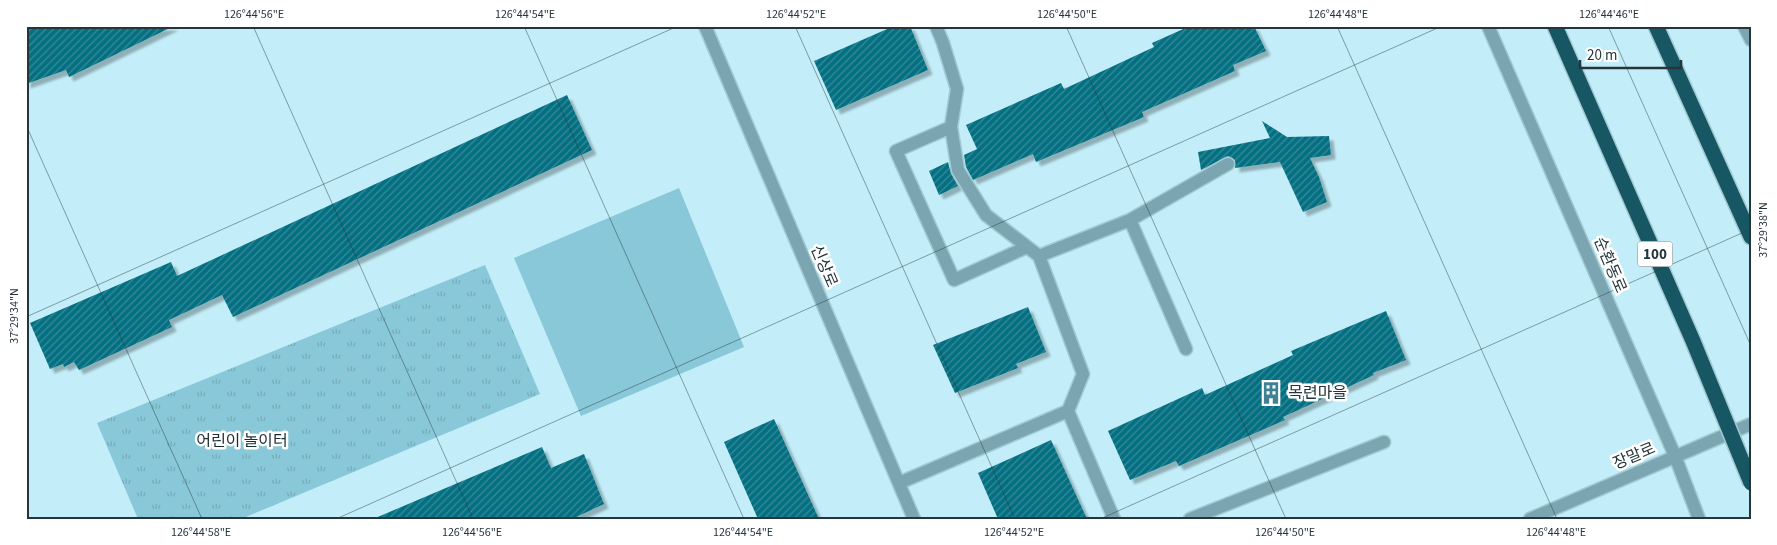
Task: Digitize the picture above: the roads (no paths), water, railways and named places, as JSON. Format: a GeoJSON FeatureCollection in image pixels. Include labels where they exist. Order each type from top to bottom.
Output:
{"type":"FeatureCollection","features":[{"type":"Feature","properties":{"kind":"highway","name":"100"},"geometry":{"type":"LineString","coordinates":[[1555,26],[1693,341],[1751,483]]}},
{"type":"Feature","properties":{"kind":"highway"},"geometry":{"type":"LineString","coordinates":[[1656,26],[1751,237]]}},
{"type":"Feature","properties":{"kind":"street","name":"신상로"},"geometry":{"type":"LineString","coordinates":[[705,26],[914,519]]}},
{"type":"Feature","properties":{"kind":"street"},"geometry":{"type":"LineString","coordinates":[[936,26],[957,89],[951,127],[958,170],[986,215],[1039,256],[1082,374],[1068,411],[1114,519]]}},
{"type":"Feature","properties":{"kind":"street","name":"순환동로"},"geometry":{"type":"LineString","coordinates":[[1488,26],[1675,456],[1699,519]]}},
{"type":"Feature","properties":{"kind":"street"},"geometry":{"type":"LineString","coordinates":[[1744,26],[1751,40]]}},
{"type":"Feature","properties":{"kind":"street"},"geometry":{"type":"LineString","coordinates":[[951,127],[896,151],[954,280],[1026,247]]}},
{"type":"Feature","properties":{"kind":"street"},"geometry":{"type":"LineString","coordinates":[[1039,256],[1130,220],[1228,164]]}},
{"type":"Feature","properties":{"kind":"street"},"geometry":{"type":"LineString","coordinates":[[1130,220],[1186,349]]}},
{"type":"Feature","properties":{"kind":"street"},"geometry":{"type":"LineString","coordinates":[[899,483],[1068,411]]}},
{"type":"Feature","properties":{"kind":"street","name":"장말로"},"geometry":{"type":"LineString","coordinates":[[1530,519],[1751,424]]}},
{"type":"Feature","properties":{"kind":"street"},"geometry":{"type":"LineString","coordinates":[[1190,519],[1384,442]]}},
{"type":"Feature","properties":{"kind":"place","name":"목련마을"},"geometry":{"type":"Point","coordinates":[1271,393]}},
{"type":"Feature","properties":{"kind":"park label","name":"어린이 놀이터"},"geometry":{"type":"Point","coordinates":[242,441]}}]}
